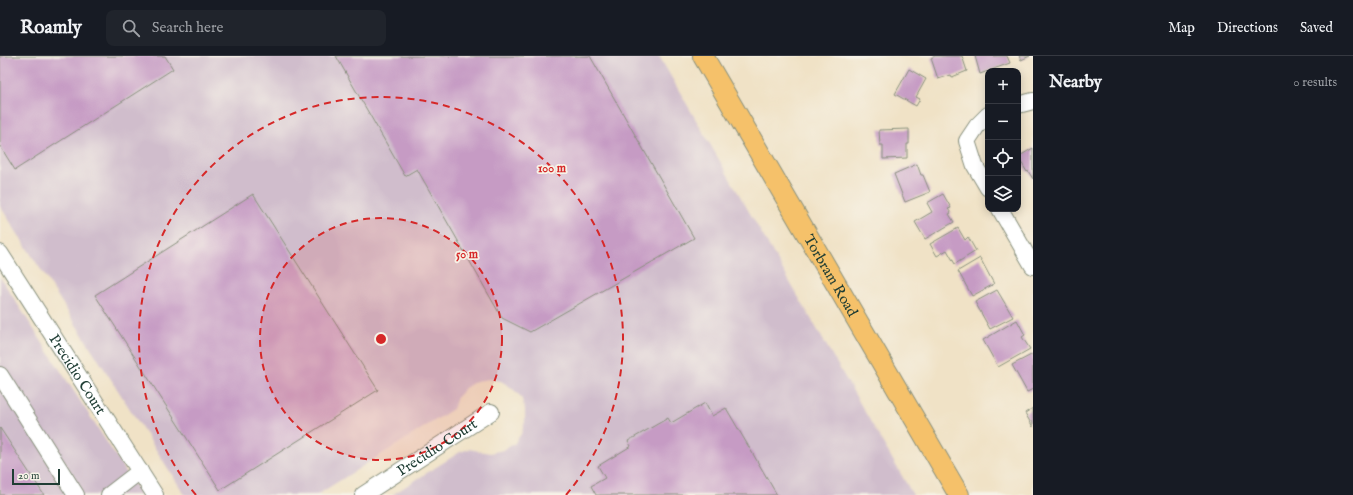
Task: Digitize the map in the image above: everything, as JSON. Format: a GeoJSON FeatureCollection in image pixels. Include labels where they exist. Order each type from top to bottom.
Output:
{"type":"FeatureCollection","features":[{"type":"Feature","properties":{"kind":"main road","name":"Torbram Road"},"geometry":{"type":"LineString","coordinates":[[703,56],[958,495]]}},
{"type":"Feature","properties":{"kind":"street"},"geometry":{"type":"LineString","coordinates":[[1021,104],[1033,101]]}},
{"type":"Feature","properties":{"kind":"street"},"geometry":{"type":"LineString","coordinates":[[985,118],[977,126],[967,141],[975,166],[985,183]]}},
{"type":"Feature","properties":{"kind":"street"},"geometry":{"type":"LineString","coordinates":[[1002,212],[1033,266]]}},
{"type":"Feature","properties":{"kind":"street","name":"Precidio Court"},"geometry":{"type":"LineString","coordinates":[[0,253],[5,271],[155,495]]}},
{"type":"Feature","properties":{"kind":"street"},"geometry":{"type":"LineString","coordinates":[[0,375],[76,495]]}},
{"type":"Feature","properties":{"kind":"street","name":"Precidio Court"},"geometry":{"type":"LineString","coordinates":[[364,495],[491,412]]}},
{"type":"Feature","properties":{"kind":"street"},"geometry":{"type":"LineString","coordinates":[[109,495],[140,471]]}},
{"type":"Feature","properties":{"kind":"shaded area"},"geometry":{"type":"Polygon","coordinates":[[[0,56],[659,56],[913,495],[392,495],[460,452],[469,449],[490,453],[503,450],[514,444],[521,434],[525,422],[525,409],[521,397],[512,388],[501,381],[489,379],[476,381],[465,388],[457,397],[453,409],[317,495],[185,495],[0,206],[0,56]]]}},
{"type":"Feature","properties":{"kind":"shaded area"},"geometry":{"type":"Polygon","coordinates":[[[0,277],[141,495],[0,495],[0,277]]]}},
{"type":"Feature","properties":{"kind":"building"},"geometry":{"type":"Polygon","coordinates":[[[0,56],[165,56],[173,69],[15,170],[0,146],[0,56]]]}},
{"type":"Feature","properties":{"kind":"building"},"geometry":{"type":"Polygon","coordinates":[[[336,56],[590,56],[694,238],[530,332],[502,318],[417,169],[405,176],[336,56]]]}},
{"type":"Feature","properties":{"kind":"building"},"geometry":{"type":"Polygon","coordinates":[[[935,56],[962,56],[967,71],[952,77],[951,75],[938,79],[931,58],[935,56]]]}},
{"type":"Feature","properties":{"kind":"building"},"geometry":{"type":"Polygon","coordinates":[[[975,56],[1007,56],[1010,63],[996,68],[985,68],[985,72],[980,74],[975,56]]]}},
{"type":"Feature","properties":{"kind":"building"},"geometry":{"type":"Polygon","coordinates":[[[1019,56],[1030,56],[1021,60],[1019,56]]]}},
{"type":"Feature","properties":{"kind":"building"},"geometry":{"type":"Polygon","coordinates":[[[909,69],[926,79],[916,97],[920,99],[916,106],[895,94],[909,69]]]}},
{"type":"Feature","properties":{"kind":"building"},"geometry":{"type":"Polygon","coordinates":[[[909,129],[907,158],[883,159],[883,145],[880,145],[879,130],[909,129]]]}},
{"type":"Feature","properties":{"kind":"building"},"geometry":{"type":"Polygon","coordinates":[[[1033,148],[1033,179],[1021,162],[1021,155],[1033,148]]]}},
{"type":"Feature","properties":{"kind":"building"},"geometry":{"type":"Polygon","coordinates":[[[917,164],[930,192],[905,202],[894,174],[917,164]]]}},
{"type":"Feature","properties":{"kind":"building"},"geometry":{"type":"Polygon","coordinates":[[[253,194],[378,390],[220,490],[95,295],[253,194]]]}},
{"type":"Feature","properties":{"kind":"building"},"geometry":{"type":"Polygon","coordinates":[[[943,194],[951,208],[948,209],[951,213],[949,214],[954,222],[925,239],[915,222],[932,212],[927,203],[943,194]]]}},
{"type":"Feature","properties":{"kind":"building"},"geometry":{"type":"Polygon","coordinates":[[[958,228],[965,240],[968,237],[976,251],[955,264],[947,250],[937,256],[930,244],[958,228]]]}},
{"type":"Feature","properties":{"kind":"building"},"geometry":{"type":"Polygon","coordinates":[[[980,258],[994,284],[972,296],[958,271],[980,258]]]}},
{"type":"Feature","properties":{"kind":"building"},"geometry":{"type":"Polygon","coordinates":[[[997,290],[1013,317],[990,329],[975,302],[997,290]]]}},
{"type":"Feature","properties":{"kind":"building"},"geometry":{"type":"Polygon","coordinates":[[[1017,320],[1025,335],[1022,337],[1030,349],[998,367],[983,340],[1017,320]]]}},
{"type":"Feature","properties":{"kind":"building"},"geometry":{"type":"Polygon","coordinates":[[[1033,354],[1033,389],[1027,392],[1012,365],[1033,354]]]}},
{"type":"Feature","properties":{"kind":"building"},"geometry":{"type":"Polygon","coordinates":[[[705,403],[712,416],[726,408],[777,495],[596,495],[591,486],[605,478],[598,466],[631,446],[628,441],[668,418],[671,423],[705,403]]]}},
{"type":"Feature","properties":{"kind":"building"},"geometry":{"type":"Polygon","coordinates":[[[1033,408],[1033,427],[1025,413],[1033,408]]]}},
{"type":"Feature","properties":{"kind":"building"},"geometry":{"type":"Polygon","coordinates":[[[0,428],[44,495],[0,495],[0,428]]]}}]}
